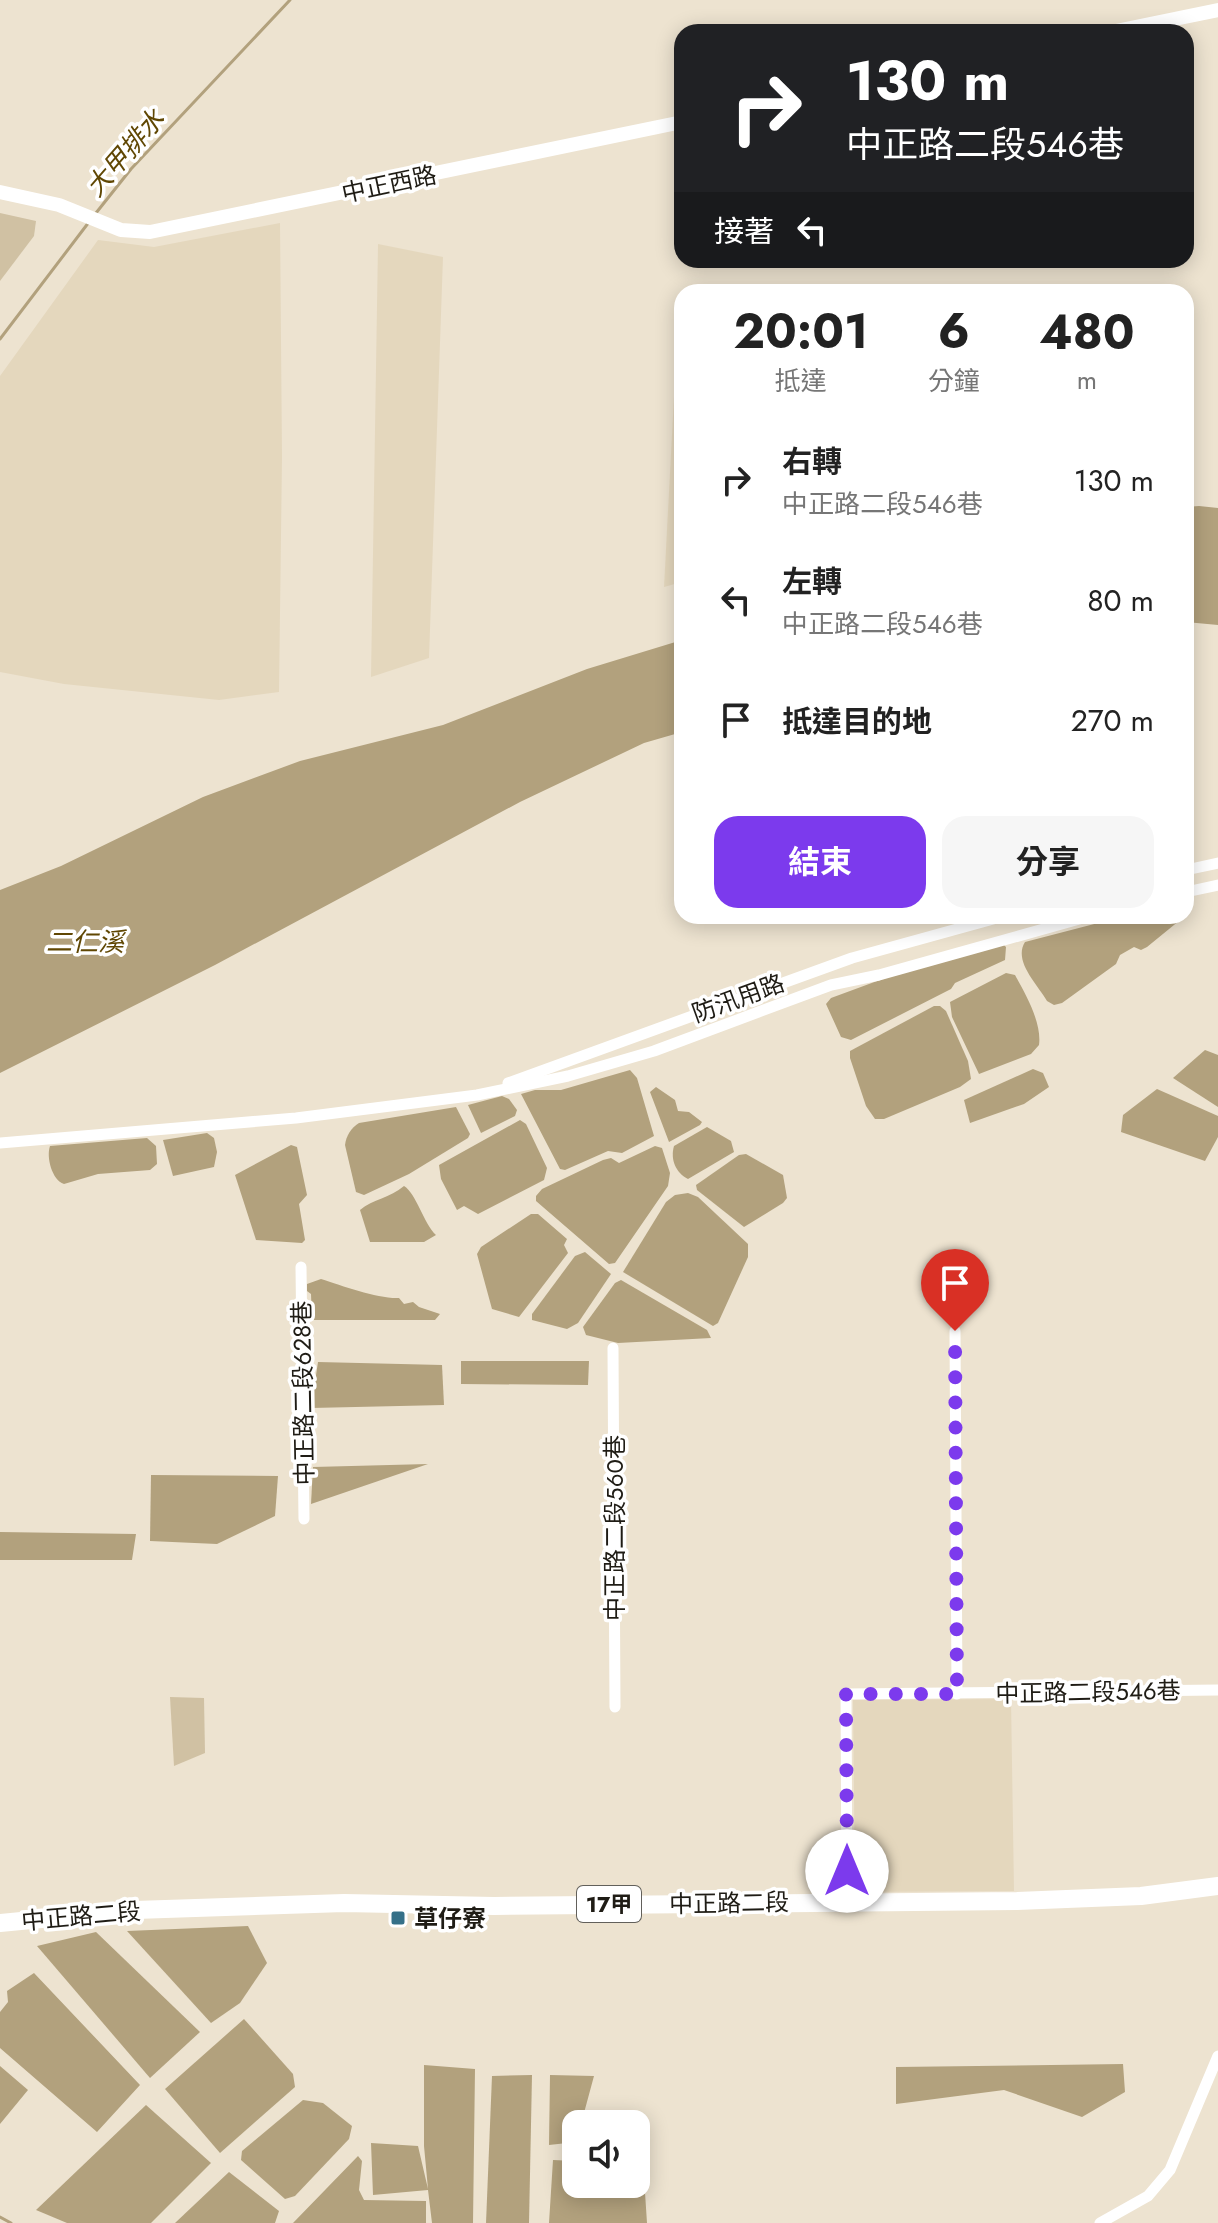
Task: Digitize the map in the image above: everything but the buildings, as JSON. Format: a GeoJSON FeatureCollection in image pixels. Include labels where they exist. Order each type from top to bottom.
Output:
{"type":"FeatureCollection","features":[{"type":"Feature","properties":{"kind":"main road","name":"中正路二段"},"geometry":{"type":"LineString","coordinates":[[0,1923],[135,1910],[344,1903],[494,1906],[1017,1901],[1141,1896],[1218,1886]]}},
{"type":"Feature","properties":{"kind":"street"},"geometry":{"type":"LineString","coordinates":[[1150,24],[1218,10]]}},
{"type":"Feature","properties":{"kind":"street","name":"中正西路"},"geometry":{"type":"LineString","coordinates":[[0,192],[63,207],[129,231],[163,230],[674,124]]}},
{"type":"Feature","properties":{"kind":"street"},"geometry":{"type":"LineString","coordinates":[[1194,868],[1218,863]]}},
{"type":"Feature","properties":{"kind":"street"},"geometry":{"type":"LineString","coordinates":[[1194,890],[1218,885]]}},
{"type":"Feature","properties":{"kind":"street","name":"防汛用路"},"geometry":{"type":"LineString","coordinates":[[477,1095],[852,958],[975,924]]}},
{"type":"Feature","properties":{"kind":"street"},"geometry":{"type":"LineString","coordinates":[[0,1143],[296,1118],[477,1095],[568,1076],[654,1051],[831,985],[879,975],[1061,924]]}},
{"type":"Feature","properties":{"kind":"street","name":"中正路二段628巷"},"geometry":{"type":"LineString","coordinates":[[301,1267],[304,1519]]}},
{"type":"Feature","properties":{"kind":"street"},"geometry":{"type":"LineString","coordinates":[[955,1331],[957,1694]]}},
{"type":"Feature","properties":{"kind":"street","name":"中正路二段560巷"},"geometry":{"type":"LineString","coordinates":[[613,1348],[615,1707]]}},
{"type":"Feature","properties":{"kind":"street","name":"中正路二段546巷"},"geometry":{"type":"LineString","coordinates":[[847,1901],[846,1694],[1218,1690]]}},
{"type":"Feature","properties":{"kind":"street"},"geometry":{"type":"LineString","coordinates":[[1100,2223],[1148,2196],[1170,2170],[1218,2056]]}},
{"type":"Feature","properties":{"kind":"shaded area"},"geometry":{"type":"Polygon","coordinates":[[[0,213],[36,221],[34,236],[0,281],[0,213]]]}},
{"type":"Feature","properties":{"kind":"shaded area"},"geometry":{"type":"Polygon","coordinates":[[[280,223],[282,457],[279,692],[219,700],[64,684],[0,672],[0,376],[98,240],[154,247],[280,223]]]}},
{"type":"Feature","properties":{"kind":"shaded area"},"geometry":{"type":"Polygon","coordinates":[[[378,244],[443,257],[429,658],[371,677],[378,244]]]}},
{"type":"Feature","properties":{"kind":"shaded area"},"geometry":{"type":"Polygon","coordinates":[[[674,397],[674,584],[664,587],[674,397]]]}},
{"type":"Feature","properties":{"kind":"shaded area"},"geometry":{"type":"Polygon","coordinates":[[[170,1697],[204,1698],[205,1753],[174,1766],[170,1697]]]}},
{"type":"Feature","properties":{"kind":"shaded area"},"geometry":{"type":"Polygon","coordinates":[[[1011,1699],[1014,1891],[855,1892],[853,1700],[1011,1699]]]}},
{"type":"Feature","properties":{"kind":"water"},"geometry":{"type":"Polygon","coordinates":[[[1194,506],[1218,508],[1218,625],[1194,623],[1194,506]]]}},
{"type":"Feature","properties":{"kind":"water","name":"二仁溪"},"geometry":{"type":"Polygon","coordinates":[[[674,642],[674,734],[644,743],[520,802],[215,965],[0,1073],[0,890],[61,866],[203,797],[300,761],[443,725],[587,669],[674,642]]]}},
{"type":"Feature","properties":{"kind":"water"},"geometry":{"type":"Polygon","coordinates":[[[1094,924],[1175,924],[1147,947],[1141,950],[1134,947],[1120,955],[1116,964],[1062,1003],[1054,1005],[1047,1001],[1024,965],[1022,949],[1025,942],[1094,924]]]}},
{"type":"Feature","properties":{"kind":"water"},"geometry":{"type":"Polygon","coordinates":[[[1003,944],[1006,947],[1005,960],[955,983],[951,989],[851,1040],[841,1037],[826,1004],[831,998],[907,970],[1003,944]]]}},
{"type":"Feature","properties":{"kind":"water"},"geometry":{"type":"Polygon","coordinates":[[[1006,973],[1015,975],[1028,1000],[1036,1018],[1039,1045],[1031,1054],[979,1074],[952,1017],[950,1002],[1006,973]]]}},
{"type":"Feature","properties":{"kind":"water"},"geometry":{"type":"Polygon","coordinates":[[[934,1006],[946,1011],[968,1061],[971,1079],[960,1087],[884,1119],[875,1119],[866,1106],[850,1051],[934,1006]]]}},
{"type":"Feature","properties":{"kind":"water"},"geometry":{"type":"Polygon","coordinates":[[[1205,1050],[1218,1055],[1218,1107],[1173,1078],[1205,1050]]]}},
{"type":"Feature","properties":{"kind":"water"},"geometry":{"type":"Polygon","coordinates":[[[1033,1069],[1043,1073],[1049,1087],[1024,1104],[970,1123],[964,1100],[1033,1069]]]}},
{"type":"Feature","properties":{"kind":"water"},"geometry":{"type":"Polygon","coordinates":[[[630,1070],[637,1078],[654,1136],[622,1153],[608,1151],[565,1170],[560,1169],[521,1094],[535,1090],[561,1090],[630,1070]]]}},
{"type":"Feature","properties":{"kind":"water"},"geometry":{"type":"Polygon","coordinates":[[[656,1087],[675,1100],[678,1111],[689,1112],[702,1122],[700,1125],[669,1142],[650,1092],[656,1087]]]}},
{"type":"Feature","properties":{"kind":"water"},"geometry":{"type":"Polygon","coordinates":[[[1157,1089],[1218,1116],[1218,1137],[1205,1161],[1121,1132],[1123,1115],[1157,1089]]]}},
{"type":"Feature","properties":{"kind":"water"},"geometry":{"type":"Polygon","coordinates":[[[502,1096],[509,1099],[517,1110],[515,1116],[481,1133],[468,1105],[502,1096]]]}},
{"type":"Feature","properties":{"kind":"water"},"geometry":{"type":"Polygon","coordinates":[[[456,1107],[470,1134],[468,1138],[409,1174],[364,1195],[356,1192],[345,1145],[349,1132],[356,1125],[456,1107]]]}},
{"type":"Feature","properties":{"kind":"water"},"geometry":{"type":"Polygon","coordinates":[[[520,1120],[526,1124],[547,1168],[544,1180],[478,1214],[464,1206],[457,1210],[441,1179],[439,1165],[520,1120]]]}},
{"type":"Feature","properties":{"kind":"water"},"geometry":{"type":"Polygon","coordinates":[[[707,1127],[731,1141],[734,1152],[688,1179],[675,1166],[674,1146],[707,1127]]]}},
{"type":"Feature","properties":{"kind":"water"},"geometry":{"type":"Polygon","coordinates":[[[207,1133],[214,1138],[217,1152],[214,1167],[173,1176],[163,1140],[207,1133]]]}},
{"type":"Feature","properties":{"kind":"water"},"geometry":{"type":"Polygon","coordinates":[[[147,1138],[156,1146],[157,1164],[150,1170],[98,1174],[64,1184],[56,1178],[51,1168],[50,1146],[147,1138]]]}},
{"type":"Feature","properties":{"kind":"water"},"geometry":{"type":"Polygon","coordinates":[[[291,1145],[297,1147],[307,1195],[299,1204],[305,1240],[302,1243],[256,1240],[235,1175],[291,1145]]]}},
{"type":"Feature","properties":{"kind":"water"},"geometry":{"type":"Polygon","coordinates":[[[655,1146],[662,1148],[670,1173],[668,1186],[615,1263],[609,1264],[536,1201],[542,1189],[603,1160],[611,1158],[619,1163],[655,1146]]]}},
{"type":"Feature","properties":{"kind":"water"},"geometry":{"type":"Polygon","coordinates":[[[746,1154],[783,1175],[787,1198],[744,1227],[697,1190],[696,1185],[739,1155],[746,1154]]]}},
{"type":"Feature","properties":{"kind":"water"},"geometry":{"type":"Polygon","coordinates":[[[404,1186],[436,1235],[424,1242],[370,1242],[360,1210],[404,1186]]]}},
{"type":"Feature","properties":{"kind":"water"},"geometry":{"type":"Polygon","coordinates":[[[688,1193],[698,1197],[748,1244],[748,1257],[718,1323],[713,1326],[623,1272],[666,1202],[675,1195],[688,1193]]]}},
{"type":"Feature","properties":{"kind":"water"},"geometry":{"type":"Polygon","coordinates":[[[531,1214],[538,1214],[567,1239],[564,1245],[568,1253],[519,1317],[492,1309],[477,1254],[481,1247],[531,1214]]]}},
{"type":"Feature","properties":{"kind":"water"},"geometry":{"type":"Polygon","coordinates":[[[585,1252],[611,1274],[578,1323],[567,1329],[532,1320],[532,1314],[575,1256],[585,1252]]]}},
{"type":"Feature","properties":{"kind":"water"},"geometry":{"type":"Polygon","coordinates":[[[321,1279],[371,1294],[399,1298],[404,1304],[413,1302],[440,1314],[435,1320],[312,1320],[311,1294],[307,1291],[307,1284],[321,1279]]]}},
{"type":"Feature","properties":{"kind":"water"},"geometry":{"type":"Polygon","coordinates":[[[621,1280],[707,1330],[711,1338],[618,1343],[586,1335],[583,1327],[615,1283],[621,1280]]]}},
{"type":"Feature","properties":{"kind":"water"},"geometry":{"type":"Polygon","coordinates":[[[461,1361],[589,1361],[588,1385],[461,1384],[461,1361]]]}},
{"type":"Feature","properties":{"kind":"water"},"geometry":{"type":"Polygon","coordinates":[[[318,1362],[442,1365],[444,1405],[311,1408],[318,1362]]]}},
{"type":"Feature","properties":{"kind":"water"},"geometry":{"type":"Polygon","coordinates":[[[428,1464],[311,1504],[313,1467],[428,1464]]]}},
{"type":"Feature","properties":{"kind":"water"},"geometry":{"type":"Polygon","coordinates":[[[151,1475],[278,1476],[275,1516],[217,1544],[150,1541],[151,1475]]]}},
{"type":"Feature","properties":{"kind":"water"},"geometry":{"type":"Polygon","coordinates":[[[0,1532],[136,1534],[132,1560],[0,1560],[0,1532]]]}},
{"type":"Feature","properties":{"kind":"water"},"geometry":{"type":"Polygon","coordinates":[[[248,1926],[267,1963],[240,2003],[211,2023],[127,1931],[248,1926]]]}},
{"type":"Feature","properties":{"kind":"water"},"geometry":{"type":"Polygon","coordinates":[[[96,1932],[200,2032],[150,2078],[37,1946],[96,1932]]]}},
{"type":"Feature","properties":{"kind":"water"},"geometry":{"type":"Polygon","coordinates":[[[34,1973],[140,2085],[97,2132],[0,2048],[0,2012],[8,2002],[7,1991],[34,1973]]]}},
{"type":"Feature","properties":{"kind":"water"},"geometry":{"type":"Polygon","coordinates":[[[244,2019],[293,2074],[295,2087],[220,2153],[165,2089],[244,2019]]]}},
{"type":"Feature","properties":{"kind":"water"},"geometry":{"type":"Polygon","coordinates":[[[1123,2064],[1125,2092],[1082,2117],[1004,2090],[896,2104],[896,2067],[1123,2064]]]}},
{"type":"Feature","properties":{"kind":"water"},"geometry":{"type":"Polygon","coordinates":[[[424,2065],[475,2069],[473,2223],[432,2223],[428,2190],[373,2195],[371,2143],[418,2146],[428,2189],[424,2146],[424,2065]]]}},
{"type":"Feature","properties":{"kind":"water"},"geometry":{"type":"Polygon","coordinates":[[[0,2066],[28,2090],[0,2124],[0,2066]]]}},
{"type":"Feature","properties":{"kind":"water"},"geometry":{"type":"Polygon","coordinates":[[[532,2075],[529,2223],[486,2223],[492,2076],[532,2075]]]}},
{"type":"Feature","properties":{"kind":"water"},"geometry":{"type":"Polygon","coordinates":[[[550,2075],[594,2076],[585,2110],[562,2110],[562,2144],[549,2145],[550,2075]]]}},
{"type":"Feature","properties":{"kind":"water"},"geometry":{"type":"Polygon","coordinates":[[[303,2100],[323,2103],[352,2126],[349,2139],[295,2196],[285,2199],[241,2160],[242,2151],[303,2100]]]}},
{"type":"Feature","properties":{"kind":"water"},"geometry":{"type":"Polygon","coordinates":[[[146,2105],[211,2163],[151,2223],[67,2223],[36,2210],[146,2105]]]}},
{"type":"Feature","properties":{"kind":"water"},"geometry":{"type":"Polygon","coordinates":[[[358,2156],[362,2161],[359,2190],[364,2200],[426,2201],[426,2223],[293,2223],[358,2156]]]}},
{"type":"Feature","properties":{"kind":"water"},"geometry":{"type":"Polygon","coordinates":[[[553,2160],[562,2160],[562,2198],[645,2198],[647,2223],[549,2223],[553,2160]]]}},
{"type":"Feature","properties":{"kind":"water"},"geometry":{"type":"Polygon","coordinates":[[[229,2172],[279,2211],[275,2223],[175,2223],[229,2172]]]}},
{"type":"Feature","properties":{"kind":"waterway","name":"大甲排水"},"geometry":{"type":"LineString","coordinates":[[96,213],[131,169],[290,0]]}},
{"type":"Feature","properties":{"kind":"waterway","name":"大甲排水"},"geometry":{"type":"LineString","coordinates":[[0,339],[89,222]]}},
{"type":"Feature","properties":{"kind":"waterway"},"geometry":{"type":"LineString","coordinates":[[0,2217],[11,2223]]}},
{"type":"Feature","properties":{"kind":"place","name":"草仔寮"},"geometry":{"type":"Point","coordinates":[398,1918]}},
{"type":"Feature","properties":{"kind":"route"},"geometry":{"type":"LineString","coordinates":[[847,1871],[846,1694],[957,1694],[955,1331]]}}]}
